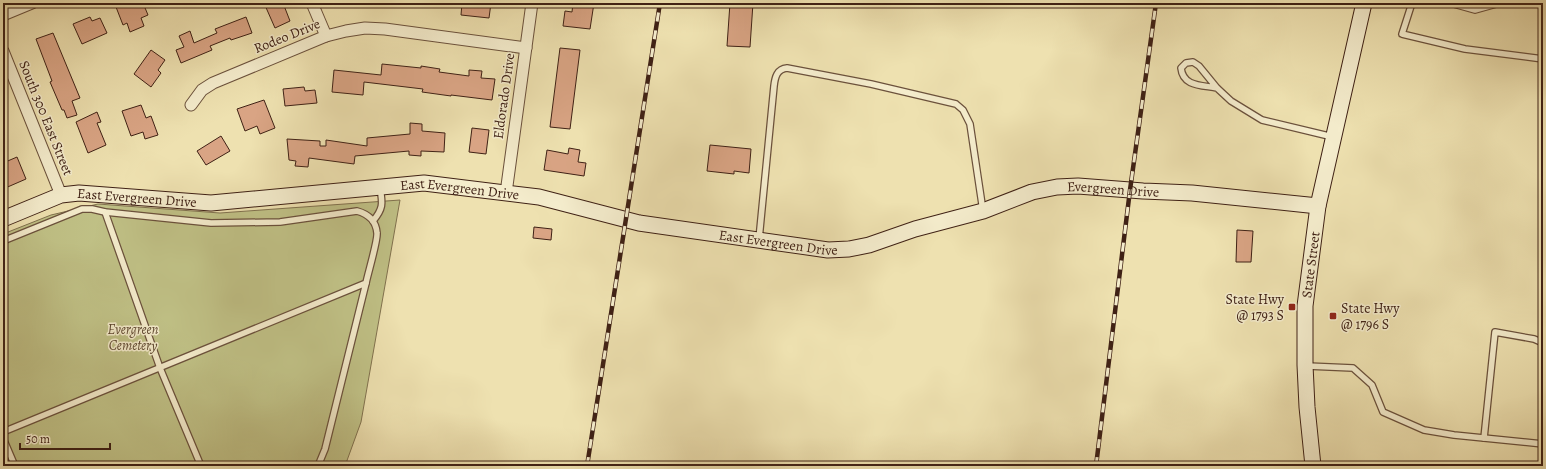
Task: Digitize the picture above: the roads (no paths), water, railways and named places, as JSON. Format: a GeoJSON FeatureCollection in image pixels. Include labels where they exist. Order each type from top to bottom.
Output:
{"type":"FeatureCollection","features":[{"type":"Feature","properties":{"kind":"street"},"geometry":{"type":"LineString","coordinates":[[3,15],[32,3]]}},
{"type":"Feature","properties":{"kind":"street"},"geometry":{"type":"LineString","coordinates":[[312,3],[326,36]]}},
{"type":"Feature","properties":{"kind":"street","name":"Eldorado Drive"},"geometry":{"type":"LineString","coordinates":[[506,193],[532,3]]}},
{"type":"Feature","properties":{"kind":"street","name":"State Street"},"geometry":{"type":"LineString","coordinates":[[1313,466],[1307,407],[1305,306],[1318,206],[1364,3]]}},
{"type":"Feature","properties":{"kind":"street","name":"Rodeo Drive"},"geometry":{"type":"LineString","coordinates":[[191,105],[202,90],[213,83],[326,36],[346,31],[365,28],[378,29],[526,48]]}},
{"type":"Feature","properties":{"kind":"street","name":"South 300 East Street"},"geometry":{"type":"LineString","coordinates":[[3,51],[61,195]]}},
{"type":"Feature","properties":{"kind":"street","name":"East Evergreen Drive"},"geometry":{"type":"LineString","coordinates":[[3,220],[61,195],[80,193],[211,203],[424,183],[539,198],[639,223],[828,250],[849,249],[869,245],[915,229]]}},
{"type":"Feature","properties":{"kind":"street","name":"Evergreen Drive"},"geometry":{"type":"LineString","coordinates":[[915,229],[983,211],[1032,192],[1057,187],[1078,186],[1192,193],[1318,206]]}},
{"type":"Feature","properties":{"kind":"lane"},"geometry":{"type":"LineString","coordinates":[[1412,3],[1402,34],[1465,49],[1543,59]]}},
{"type":"Feature","properties":{"kind":"lane"},"geometry":{"type":"LineString","coordinates":[[1450,3],[1476,10],[1500,3]]}},
{"type":"Feature","properties":{"kind":"lane"},"geometry":{"type":"LineString","coordinates":[[1217,88],[1190,83],[1185,80],[1181,68],[1186,63],[1193,62],[1200,66],[1217,88],[1231,101],[1262,120],[1334,137]]}},
{"type":"Feature","properties":{"kind":"lane"},"geometry":{"type":"LineString","coordinates":[[758,240],[775,76],[782,68],[871,84],[956,104],[963,110],[970,124],[983,211]]}},
{"type":"Feature","properties":{"kind":"lane"},"geometry":{"type":"LineString","coordinates":[[373,221],[381,211],[382,201],[380,187]]}},
{"type":"Feature","properties":{"kind":"lane"},"geometry":{"type":"LineString","coordinates":[[3,241],[82,210],[92,209],[105,212],[211,223],[280,222],[357,211],[367,214],[373,221],[378,233],[325,449],[318,466]]}},
{"type":"Feature","properties":{"kind":"lane"},"geometry":{"type":"LineString","coordinates":[[105,212],[160,368],[201,466]]}},
{"type":"Feature","properties":{"kind":"lane"},"geometry":{"type":"LineString","coordinates":[[3,432],[366,283]]}},
{"type":"Feature","properties":{"kind":"lane"},"geometry":{"type":"LineString","coordinates":[[1484,438],[1495,332],[1534,339],[1543,343]]}},
{"type":"Feature","properties":{"kind":"lane"},"geometry":{"type":"LineString","coordinates":[[1305,366],[1353,368],[1372,385],[1383,412],[1424,430],[1543,444]]}},
{"type":"Feature","properties":{"kind":"lane"},"geometry":{"type":"LineString","coordinates":[[3,438],[15,466]]}},
{"type":"Feature","properties":{"kind":"railway"},"geometry":{"type":"LineString","coordinates":[[587,466],[660,3]]}},
{"type":"Feature","properties":{"kind":"railway"},"geometry":{"type":"LineString","coordinates":[[1096,466],[1130,190],[1156,3]]}},
{"type":"Feature","properties":{"kind":"place","name":"State Hwy @ 1793 S"},"geometry":{"type":"Point","coordinates":[1292,307]}},
{"type":"Feature","properties":{"kind":"place","name":"State Hwy @ 1796 S"},"geometry":{"type":"Point","coordinates":[1333,316]}},
{"type":"Feature","properties":{"kind":"park label","name":"Evergreen Cemetery"},"geometry":{"type":"Point","coordinates":[133,338]}}]}
